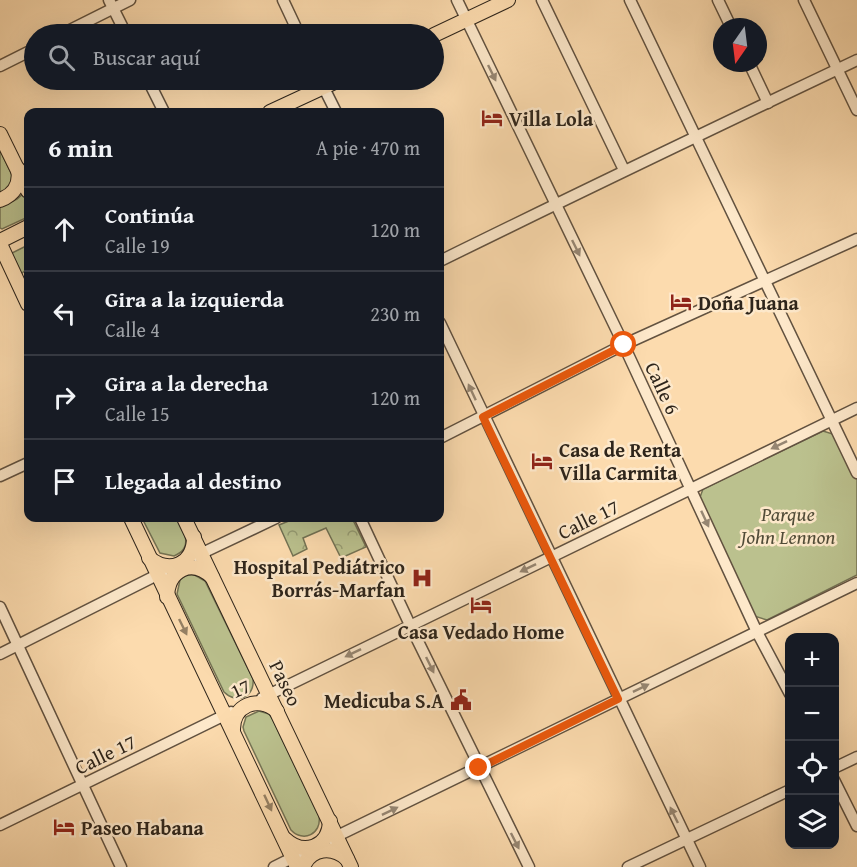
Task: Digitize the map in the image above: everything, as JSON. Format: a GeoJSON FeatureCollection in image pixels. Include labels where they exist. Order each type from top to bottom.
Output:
{"type":"FeatureCollection","features":[{"type":"Feature","properties":{"kind":"main road"},"geometry":{"type":"LineString","coordinates":[[444,30],[508,0]]}},
{"type":"Feature","properties":{"kind":"main road"},"geometry":{"type":"LineString","coordinates":[[277,108],[309,90]]}},
{"type":"Feature","properties":{"kind":"main road"},"geometry":{"type":"LineString","coordinates":[[0,134],[24,182]]}},
{"type":"Feature","properties":{"kind":"main road"},"geometry":{"type":"LineString","coordinates":[[0,200],[11,195],[16,189],[19,174],[17,166]]}},
{"type":"Feature","properties":{"kind":"main road"},"geometry":{"type":"LineString","coordinates":[[24,229],[0,243],[24,296]]}},
{"type":"Feature","properties":{"kind":"main road"},"geometry":{"type":"LineString","coordinates":[[133,522],[232,732],[298,864],[318,851],[333,850],[349,863]]}},
{"type":"Feature","properties":{"kind":"main road","name":"Paseo"},"geometry":{"type":"LineString","coordinates":[[186,522],[349,863]]}},
{"type":"Feature","properties":{"kind":"main road"},"geometry":{"type":"LineString","coordinates":[[149,558],[163,566],[179,564],[191,553],[194,537]]}},
{"type":"Feature","properties":{"kind":"main road"},"geometry":{"type":"LineString","coordinates":[[167,597],[170,581],[182,570],[190,567],[198,568],[212,577]]}},
{"type":"Feature","properties":{"kind":"main road"},"geometry":{"type":"LineString","coordinates":[[232,732],[235,716],[247,704],[264,703],[278,712]]}},
{"type":"Feature","properties":{"kind":"main road"},"geometry":{"type":"LineString","coordinates":[[285,838],[298,848],[306,849],[316,846],[327,836],[330,821]]}},
{"type":"Feature","properties":{"kind":"street"},"geometry":{"type":"LineString","coordinates":[[78,24],[111,4],[130,0]]}},
{"type":"Feature","properties":{"kind":"street"},"geometry":{"type":"LineString","coordinates":[[283,0],[294,24]]}},
{"type":"Feature","properties":{"kind":"street","name":"Calle 6"},"geometry":{"type":"LineString","coordinates":[[457,0],[624,345],[757,632],[785,687]]}},
{"type":"Feature","properties":{"kind":"street"},"geometry":{"type":"LineString","coordinates":[[542,0],[624,170]]}},
{"type":"Feature","properties":{"kind":"street"},"geometry":{"type":"LineString","coordinates":[[630,0],[857,473]]}},
{"type":"Feature","properties":{"kind":"street"},"geometry":{"type":"LineString","coordinates":[[718,0],[727,18]]}},
{"type":"Feature","properties":{"kind":"street"},"geometry":{"type":"LineString","coordinates":[[804,0],[857,110]]}},
{"type":"Feature","properties":{"kind":"street"},"geometry":{"type":"LineString","coordinates":[[111,4],[121,24]]}},
{"type":"Feature","properties":{"kind":"street"},"geometry":{"type":"LineString","coordinates":[[0,66],[24,54]]}},
{"type":"Feature","properties":{"kind":"street"},"geometry":{"type":"LineString","coordinates":[[444,259],[624,170],[696,138],[857,60]]}},
{"type":"Feature","properties":{"kind":"street"},"geometry":{"type":"LineString","coordinates":[[753,72],[768,103]]}},
{"type":"Feature","properties":{"kind":"street"},"geometry":{"type":"LineString","coordinates":[[153,90],[162,108]]}},
{"type":"Feature","properties":{"kind":"street"},"geometry":{"type":"LineString","coordinates":[[325,90],[334,108]]}},
{"type":"Feature","properties":{"kind":"street"},"geometry":{"type":"LineString","coordinates":[[444,436],[624,345],[857,239]]}},
{"type":"Feature","properties":{"kind":"street"},"geometry":{"type":"LineString","coordinates":[[444,332],[700,867]]}},
{"type":"Feature","properties":{"kind":"street","name":"Calle 17"},"geometry":{"type":"LineString","coordinates":[[270,694],[857,408]]}},
{"type":"Feature","properties":{"kind":"street"},"geometry":{"type":"LineString","coordinates":[[0,476],[24,465]]}},
{"type":"Feature","properties":{"kind":"street"},"geometry":{"type":"LineString","coordinates":[[0,654],[268,522]]}},
{"type":"Feature","properties":{"kind":"street"},"geometry":{"type":"LineString","coordinates":[[362,522],[410,626],[529,867]]}},
{"type":"Feature","properties":{"kind":"street"},"geometry":{"type":"LineString","coordinates":[[274,867],[298,864],[316,846],[857,583]]}},
{"type":"Feature","properties":{"kind":"street"},"geometry":{"type":"LineString","coordinates":[[0,608],[121,867]]}},
{"type":"Feature","properties":{"kind":"street","name":"17"},"geometry":{"type":"LineString","coordinates":[[225,715],[270,694]]}},
{"type":"Feature","properties":{"kind":"street","name":"Calle 17"},"geometry":{"type":"LineString","coordinates":[[0,825],[225,715]]}},
{"type":"Feature","properties":{"kind":"street"},"geometry":{"type":"LineString","coordinates":[[839,766],[857,757]]}},
{"type":"Feature","properties":{"kind":"street"},"geometry":{"type":"LineString","coordinates":[[839,790],[857,826]]}},
{"type":"Feature","properties":{"kind":"street"},"geometry":{"type":"LineString","coordinates":[[628,867],[785,792]]}},
{"type":"Feature","properties":{"kind":"green space"},"geometry":{"type":"Polygon","coordinates":[[[0,150],[12,175],[12,185],[0,195],[0,150]]]}},
{"type":"Feature","properties":{"kind":"green space"},"geometry":{"type":"Polygon","coordinates":[[[24,193],[24,219],[0,228],[0,207],[24,193]]]}},
{"type":"Feature","properties":{"kind":"green space"},"geometry":{"type":"Polygon","coordinates":[[[24,247],[24,271],[21,274],[11,256],[12,253],[24,247]]]}},
{"type":"Feature","properties":{"kind":"green space","name":"Parque John Lennon"},"geometry":{"type":"Polygon","coordinates":[[[823,431],[836,435],[857,480],[857,575],[767,620],[754,616],[699,500],[703,489],[823,431]]]}},
{"type":"Feature","properties":{"kind":"green space"},"geometry":{"type":"Polygon","coordinates":[[[144,522],[179,522],[186,539],[184,549],[174,556],[160,553],[144,522]]]}},
{"type":"Feature","properties":{"kind":"green space"},"geometry":{"type":"Polygon","coordinates":[[[286,522],[354,522],[366,547],[341,558],[326,528],[303,538],[307,549],[293,556],[279,525],[286,522]]]}},
{"type":"Feature","properties":{"kind":"green space"},"geometry":{"type":"Polygon","coordinates":[[[188,574],[193,574],[205,581],[253,679],[251,690],[244,697],[234,698],[224,692],[177,594],[180,580],[188,574]]]}},
{"type":"Feature","properties":{"kind":"green space"},"geometry":{"type":"Polygon","coordinates":[[[259,711],[269,714],[272,718],[319,816],[318,828],[311,835],[301,836],[291,830],[244,731],[246,717],[259,711]]]}},
{"type":"Feature","properties":{"kind":"place","name":"Villa Lola"},"geometry":{"type":"Point","coordinates":[492,118]}},
{"type":"Feature","properties":{"kind":"place","name":"Doña Juana"},"geometry":{"type":"Point","coordinates":[681,302]}},
{"type":"Feature","properties":{"kind":"place","name":"Casa de Renta Villa Carmita"},"geometry":{"type":"Point","coordinates":[542,461]}},
{"type":"Feature","properties":{"kind":"place","name":"Hospital Pediátrico Borrás-Marfan"},"geometry":{"type":"Point","coordinates":[422,578]}},
{"type":"Feature","properties":{"kind":"place","name":"Casa Vedado Home"},"geometry":{"type":"Point","coordinates":[481,605]}},
{"type":"Feature","properties":{"kind":"place","name":"Medicuba S.A"},"geometry":{"type":"Point","coordinates":[461,700]}},
{"type":"Feature","properties":{"kind":"place","name":"Paseo Habana"},"geometry":{"type":"Point","coordinates":[64,827]}},
{"type":"Feature","properties":{"kind":"route"},"geometry":{"type":"LineString","coordinates":[[479,768],[618,699],[483,417],[624,345]]}}]}
